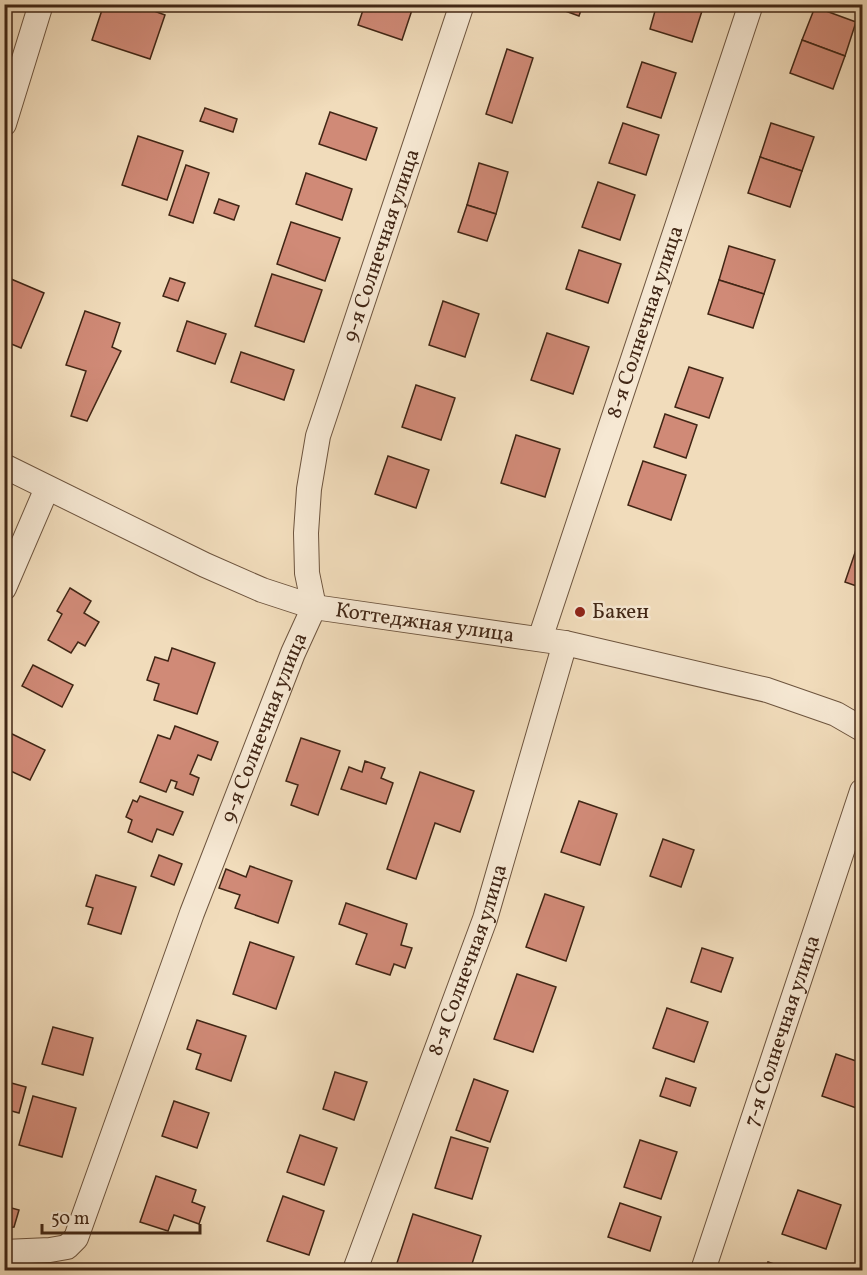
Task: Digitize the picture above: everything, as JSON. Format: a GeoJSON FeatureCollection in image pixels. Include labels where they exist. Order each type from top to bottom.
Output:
{"type":"FeatureCollection","features":[{"type":"Feature","properties":{"kind":"street"},"geometry":{"type":"LineString","coordinates":[[4,124],[41,4]]}},
{"type":"Feature","properties":{"kind":"street","name":"9-я Солнечная улица"},"geometry":{"type":"LineString","coordinates":[[4,1252],[67,1247],[76,1238],[192,913],[293,653],[314,607],[307,573],[306,533],[309,489],[318,436],[462,4]]}},
{"type":"Feature","properties":{"kind":"street","name":"8-я Солнечная улица"},"geometry":{"type":"LineString","coordinates":[[540,639],[752,4]]}},
{"type":"Feature","properties":{"kind":"street","name":"Коттеджная улица"},"geometry":{"type":"LineString","coordinates":[[4,466],[205,566],[262,590],[314,607],[565,644],[767,690],[836,714],[862,729]]}},
{"type":"Feature","properties":{"kind":"street"},"geometry":{"type":"LineString","coordinates":[[4,588],[47,488]]}},
{"type":"Feature","properties":{"kind":"street","name":"8-я Солнечная улица"},"geometry":{"type":"LineString","coordinates":[[356,1270],[485,919],[565,644]]}},
{"type":"Feature","properties":{"kind":"street","name":"7-я Солнечная улица"},"geometry":{"type":"LineString","coordinates":[[703,1270],[862,791]]}},
{"type":"Feature","properties":{"kind":"building"},"geometry":{"type":"Polygon","coordinates":[[[104,4],[135,4],[165,15],[150,59],[92,40],[104,4]]]}},
{"type":"Feature","properties":{"kind":"building"},"geometry":{"type":"Polygon","coordinates":[[[365,4],[414,4],[402,40],[358,25],[365,4]]]}},
{"type":"Feature","properties":{"kind":"building"},"geometry":{"type":"Polygon","coordinates":[[[546,4],[583,4],[579,16],[546,4]]]}},
{"type":"Feature","properties":{"kind":"building"},"geometry":{"type":"Polygon","coordinates":[[[657,4],[680,4],[702,11],[692,42],[650,29],[657,4]]]}},
{"type":"Feature","properties":{"kind":"building"},"geometry":{"type":"Polygon","coordinates":[[[680,4],[704,4],[702,11],[680,4]]]}},
{"type":"Feature","properties":{"kind":"building"},"geometry":{"type":"Polygon","coordinates":[[[815,7],[856,22],[845,56],[802,40],[815,7]]]}},
{"type":"Feature","properties":{"kind":"building"},"geometry":{"type":"Polygon","coordinates":[[[802,40],[845,56],[833,89],[790,73],[802,40]]]}},
{"type":"Feature","properties":{"kind":"building"},"geometry":{"type":"Polygon","coordinates":[[[507,49],[533,58],[512,123],[486,114],[507,49]]]}},
{"type":"Feature","properties":{"kind":"building"},"geometry":{"type":"Polygon","coordinates":[[[642,62],[676,73],[661,118],[627,107],[642,62]]]}},
{"type":"Feature","properties":{"kind":"building"},"geometry":{"type":"Polygon","coordinates":[[[205,108],[237,119],[233,132],[200,121],[205,108]]]}},
{"type":"Feature","properties":{"kind":"building"},"geometry":{"type":"Polygon","coordinates":[[[330,112],[377,128],[366,160],[319,144],[330,112]]]}},
{"type":"Feature","properties":{"kind":"building"},"geometry":{"type":"Polygon","coordinates":[[[623,123],[659,135],[646,175],[609,163],[623,123]]]}},
{"type":"Feature","properties":{"kind":"building"},"geometry":{"type":"Polygon","coordinates":[[[771,123],[814,137],[802,171],[760,157],[771,123]]]}},
{"type":"Feature","properties":{"kind":"building"},"geometry":{"type":"Polygon","coordinates":[[[138,136],[183,151],[167,200],[122,185],[138,136]]]}},
{"type":"Feature","properties":{"kind":"building"},"geometry":{"type":"Polygon","coordinates":[[[760,157],[802,171],[790,207],[748,193],[760,157]]]}},
{"type":"Feature","properties":{"kind":"building"},"geometry":{"type":"Polygon","coordinates":[[[479,163],[508,172],[496,214],[467,205],[479,163]]]}},
{"type":"Feature","properties":{"kind":"building"},"geometry":{"type":"Polygon","coordinates":[[[186,165],[209,173],[193,223],[169,215],[186,165]]]}},
{"type":"Feature","properties":{"kind":"building"},"geometry":{"type":"Polygon","coordinates":[[[306,173],[352,189],[342,220],[296,204],[306,173]]]}},
{"type":"Feature","properties":{"kind":"building"},"geometry":{"type":"Polygon","coordinates":[[[598,182],[635,195],[620,240],[582,227],[598,182]]]}},
{"type":"Feature","properties":{"kind":"building"},"geometry":{"type":"Polygon","coordinates":[[[219,199],[239,206],[234,220],[214,213],[219,199]]]}},
{"type":"Feature","properties":{"kind":"building"},"geometry":{"type":"Polygon","coordinates":[[[467,205],[496,214],[487,241],[458,232],[467,205]]]}},
{"type":"Feature","properties":{"kind":"building"},"geometry":{"type":"Polygon","coordinates":[[[291,222],[340,238],[325,281],[277,264],[291,222]]]}},
{"type":"Feature","properties":{"kind":"building"},"geometry":{"type":"Polygon","coordinates":[[[729,246],[775,260],[764,294],[719,280],[729,246]]]}},
{"type":"Feature","properties":{"kind":"building"},"geometry":{"type":"Polygon","coordinates":[[[579,250],[621,264],[608,303],[566,289],[579,250]]]}},
{"type":"Feature","properties":{"kind":"building"},"geometry":{"type":"Polygon","coordinates":[[[272,274],[322,290],[304,342],[255,326],[272,274]]]}},
{"type":"Feature","properties":{"kind":"building"},"geometry":{"type":"Polygon","coordinates":[[[4,276],[44,293],[21,348],[4,341],[4,276]]]}},
{"type":"Feature","properties":{"kind":"building"},"geometry":{"type":"Polygon","coordinates":[[[170,278],[185,283],[178,301],[163,296],[170,278]]]}},
{"type":"Feature","properties":{"kind":"building"},"geometry":{"type":"Polygon","coordinates":[[[719,280],[764,294],[753,328],[708,314],[719,280]]]}},
{"type":"Feature","properties":{"kind":"building"},"geometry":{"type":"Polygon","coordinates":[[[443,301],[479,314],[465,357],[429,345],[443,301]]]}},
{"type":"Feature","properties":{"kind":"building"},"geometry":{"type":"Polygon","coordinates":[[[85,311],[120,323],[112,347],[121,351],[87,421],[71,416],[86,371],[66,365],[85,311]]]}},
{"type":"Feature","properties":{"kind":"building"},"geometry":{"type":"Polygon","coordinates":[[[187,321],[226,334],[215,364],[177,351],[187,321]]]}},
{"type":"Feature","properties":{"kind":"building"},"geometry":{"type":"Polygon","coordinates":[[[547,333],[589,347],[573,394],[531,380],[547,333]]]}},
{"type":"Feature","properties":{"kind":"building"},"geometry":{"type":"Polygon","coordinates":[[[241,352],[294,370],[284,400],[231,382],[241,352]]]}},
{"type":"Feature","properties":{"kind":"building"},"geometry":{"type":"Polygon","coordinates":[[[689,367],[723,378],[709,418],[675,407],[689,367]]]}},
{"type":"Feature","properties":{"kind":"building"},"geometry":{"type":"Polygon","coordinates":[[[416,385],[455,398],[441,440],[402,427],[416,385]]]}},
{"type":"Feature","properties":{"kind":"building"},"geometry":{"type":"Polygon","coordinates":[[[665,414],[697,425],[686,458],[654,447],[665,414]]]}},
{"type":"Feature","properties":{"kind":"building"},"geometry":{"type":"Polygon","coordinates":[[[516,435],[560,449],[545,497],[501,483],[516,435]]]}},
{"type":"Feature","properties":{"kind":"building"},"geometry":{"type":"Polygon","coordinates":[[[388,456],[429,470],[416,508],[375,494],[388,456]]]}},
{"type":"Feature","properties":{"kind":"building"},"geometry":{"type":"Polygon","coordinates":[[[643,461],[686,475],[671,520],[628,505],[643,461]]]}},
{"type":"Feature","properties":{"kind":"building"},"geometry":{"type":"Polygon","coordinates":[[[860,538],[862,539],[862,588],[845,582],[860,538]]]}},
{"type":"Feature","properties":{"kind":"building"},"geometry":{"type":"Polygon","coordinates":[[[70,588],[91,601],[84,613],[99,622],[85,646],[78,642],[71,653],[48,640],[62,614],[57,611],[70,588]]]}},
{"type":"Feature","properties":{"kind":"building"},"geometry":{"type":"Polygon","coordinates":[[[172,648],[215,663],[197,714],[154,700],[159,684],[147,680],[155,657],[168,661],[172,648]]]}},
{"type":"Feature","properties":{"kind":"building"},"geometry":{"type":"Polygon","coordinates":[[[33,665],[73,685],[62,707],[22,686],[33,665]]]}},
{"type":"Feature","properties":{"kind":"building"},"geometry":{"type":"Polygon","coordinates":[[[175,726],[218,742],[211,760],[198,755],[190,774],[199,778],[193,795],[175,788],[177,782],[171,780],[166,792],[140,782],[158,735],[170,739],[175,726]]]}},
{"type":"Feature","properties":{"kind":"building"},"geometry":{"type":"Polygon","coordinates":[[[6,731],[45,750],[30,780],[4,768],[4,734],[6,731]]]}},
{"type":"Feature","properties":{"kind":"building"},"geometry":{"type":"Polygon","coordinates":[[[301,738],[340,751],[318,815],[291,805],[298,785],[286,781],[301,738]]]}},
{"type":"Feature","properties":{"kind":"building"},"geometry":{"type":"Polygon","coordinates":[[[365,761],[385,768],[381,778],[393,783],[386,804],[341,789],[349,767],[362,772],[365,761]]]}},
{"type":"Feature","properties":{"kind":"building"},"geometry":{"type":"Polygon","coordinates":[[[420,772],[474,791],[460,832],[435,823],[416,879],[387,869],[420,772]]]}},
{"type":"Feature","properties":{"kind":"building"},"geometry":{"type":"Polygon","coordinates":[[[140,796],[183,812],[173,835],[157,829],[152,842],[128,832],[132,820],[126,817],[133,800],[137,802],[140,796]]]}},
{"type":"Feature","properties":{"kind":"building"},"geometry":{"type":"Polygon","coordinates":[[[579,801],[617,814],[600,865],[561,852],[579,801]]]}},
{"type":"Feature","properties":{"kind":"building"},"geometry":{"type":"Polygon","coordinates":[[[663,839],[694,850],[681,887],[650,876],[663,839]]]}},
{"type":"Feature","properties":{"kind":"building"},"geometry":{"type":"Polygon","coordinates":[[[159,855],[182,864],[174,885],[151,876],[159,855]]]}},
{"type":"Feature","properties":{"kind":"building"},"geometry":{"type":"Polygon","coordinates":[[[250,866],[292,881],[278,923],[235,908],[240,895],[219,888],[226,869],[246,877],[250,866]]]}},
{"type":"Feature","properties":{"kind":"building"},"geometry":{"type":"Polygon","coordinates":[[[96,875],[136,887],[121,934],[88,924],[93,908],[86,906],[96,875]]]}},
{"type":"Feature","properties":{"kind":"building"},"geometry":{"type":"Polygon","coordinates":[[[545,894],[584,907],[566,961],[526,947],[545,894]]]}},
{"type":"Feature","properties":{"kind":"building"},"geometry":{"type":"Polygon","coordinates":[[[346,903],[407,924],[401,945],[412,948],[405,968],[394,964],[390,975],[356,964],[367,934],[339,924],[346,903]]]}},
{"type":"Feature","properties":{"kind":"building"},"geometry":{"type":"Polygon","coordinates":[[[250,942],[294,957],[276,1009],[233,994],[250,942]]]}},
{"type":"Feature","properties":{"kind":"building"},"geometry":{"type":"Polygon","coordinates":[[[702,948],[733,958],[721,992],[691,982],[702,948]]]}},
{"type":"Feature","properties":{"kind":"building"},"geometry":{"type":"Polygon","coordinates":[[[517,974],[556,987],[533,1052],[494,1039],[517,974]]]}},
{"type":"Feature","properties":{"kind":"building"},"geometry":{"type":"Polygon","coordinates":[[[667,1008],[708,1022],[694,1062],[653,1048],[667,1008]]]}},
{"type":"Feature","properties":{"kind":"building"},"geometry":{"type":"Polygon","coordinates":[[[197,1020],[246,1036],[231,1081],[196,1069],[201,1054],[187,1049],[197,1020]]]}},
{"type":"Feature","properties":{"kind":"building"},"geometry":{"type":"Polygon","coordinates":[[[53,1027],[93,1038],[83,1075],[42,1064],[53,1027]]]}},
{"type":"Feature","properties":{"kind":"building"},"geometry":{"type":"Polygon","coordinates":[[[836,1054],[862,1063],[862,1110],[822,1096],[836,1054]]]}},
{"type":"Feature","properties":{"kind":"building"},"geometry":{"type":"Polygon","coordinates":[[[335,1072],[367,1082],[354,1120],[323,1109],[335,1072]]]}},
{"type":"Feature","properties":{"kind":"building"},"geometry":{"type":"Polygon","coordinates":[[[666,1078],[696,1088],[690,1106],[660,1096],[666,1078]]]}},
{"type":"Feature","properties":{"kind":"building"},"geometry":{"type":"Polygon","coordinates":[[[474,1079],[508,1091],[490,1142],[456,1130],[474,1079]]]}},
{"type":"Feature","properties":{"kind":"building"},"geometry":{"type":"Polygon","coordinates":[[[4,1081],[26,1087],[19,1113],[4,1109],[4,1081]]]}},
{"type":"Feature","properties":{"kind":"building"},"geometry":{"type":"Polygon","coordinates":[[[33,1096],[76,1108],[62,1157],[19,1145],[33,1096]]]}},
{"type":"Feature","properties":{"kind":"building"},"geometry":{"type":"Polygon","coordinates":[[[174,1101],[209,1113],[197,1148],[162,1136],[174,1101]]]}},
{"type":"Feature","properties":{"kind":"building"},"geometry":{"type":"Polygon","coordinates":[[[300,1135],[337,1148],[324,1185],[287,1172],[300,1135]]]}},
{"type":"Feature","properties":{"kind":"building"},"geometry":{"type":"Polygon","coordinates":[[[451,1137],[488,1148],[472,1199],[435,1188],[451,1137]]]}},
{"type":"Feature","properties":{"kind":"building"},"geometry":{"type":"Polygon","coordinates":[[[640,1140],[677,1152],[661,1199],[624,1187],[640,1140]]]}},
{"type":"Feature","properties":{"kind":"building"},"geometry":{"type":"Polygon","coordinates":[[[156,1176],[196,1190],[192,1202],[205,1207],[199,1224],[174,1215],[168,1231],[140,1222],[156,1176]]]}},
{"type":"Feature","properties":{"kind":"building"},"geometry":{"type":"Polygon","coordinates":[[[798,1190],[841,1205],[826,1249],[782,1234],[798,1190]]]}},
{"type":"Feature","properties":{"kind":"building"},"geometry":{"type":"Polygon","coordinates":[[[283,1196],[324,1211],[309,1255],[267,1241],[283,1196]]]}},
{"type":"Feature","properties":{"kind":"building"},"geometry":{"type":"Polygon","coordinates":[[[620,1203],[661,1217],[650,1251],[608,1237],[620,1203]]]}},
{"type":"Feature","properties":{"kind":"building"},"geometry":{"type":"Polygon","coordinates":[[[4,1206],[19,1210],[14,1227],[4,1228],[4,1206]]]}},
{"type":"Feature","properties":{"kind":"building"},"geometry":{"type":"Polygon","coordinates":[[[413,1214],[481,1236],[470,1270],[406,1270],[396,1266],[413,1214]]]}},
{"type":"Feature","properties":{"kind":"building"},"geometry":{"type":"Polygon","coordinates":[[[768,1262],[792,1270],[765,1270],[768,1262]]]}},
{"type":"Feature","properties":{"kind":"building"},"geometry":{"type":"Polygon","coordinates":[[[604,1264],[622,1270],[602,1270],[604,1264]]]}},
{"type":"Feature","properties":{"kind":"place","name":"Бакен"},"geometry":{"type":"Point","coordinates":[580,612]}}]}
